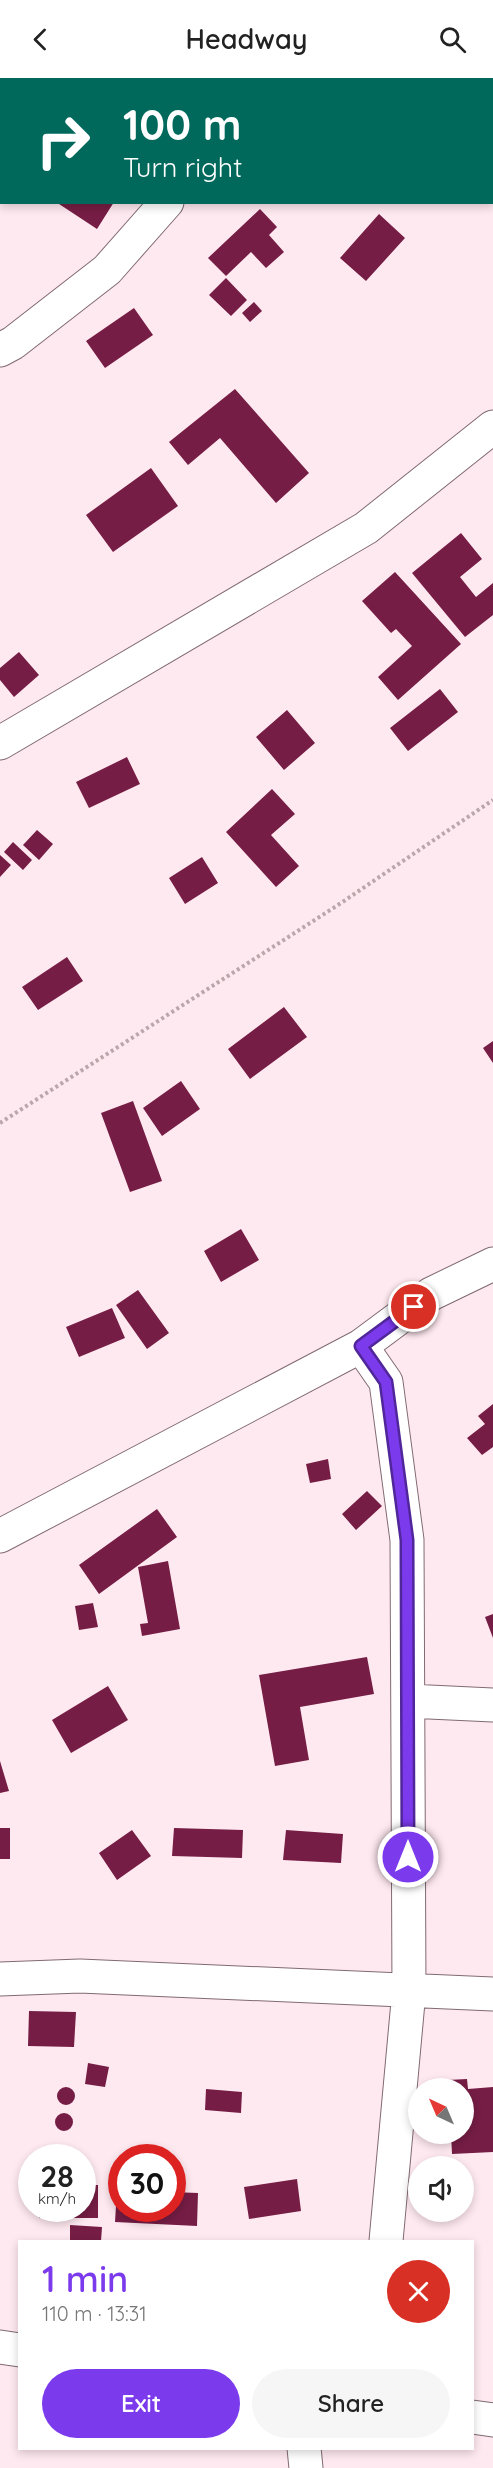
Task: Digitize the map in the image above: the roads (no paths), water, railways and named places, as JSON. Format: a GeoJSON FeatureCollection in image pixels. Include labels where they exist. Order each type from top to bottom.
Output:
{"type":"FeatureCollection","features":[{"type":"Feature","properties":{"kind":"street"},"geometry":{"type":"LineString","coordinates":[[0,350],[13,343],[107,270],[165,204]]}},
{"type":"Feature","properties":{"kind":"street"},"geometry":{"type":"LineString","coordinates":[[0,743],[366,528],[493,427]]}},
{"type":"Feature","properties":{"kind":"street"},"geometry":{"type":"LineString","coordinates":[[0,1536],[86,1493],[361,1346],[431,1294],[493,1264]]}},
{"type":"Feature","properties":{"kind":"street"},"geometry":{"type":"LineString","coordinates":[[361,1346],[386,1382],[407,1540],[408,1991],[386,2240]]}},
{"type":"Feature","properties":{"kind":"street"},"geometry":{"type":"LineString","coordinates":[[408,1701],[493,1705]]}},
{"type":"Feature","properties":{"kind":"street"},"geometry":{"type":"LineString","coordinates":[[0,1979],[80,1976],[493,1994]]}},
{"type":"Feature","properties":{"kind":"street"},"geometry":{"type":"LineString","coordinates":[[0,2347],[18,2350]]}},
{"type":"Feature","properties":{"kind":"street"},"geometry":{"type":"LineString","coordinates":[[474,2418],[493,2420]]}},
{"type":"Feature","properties":{"kind":"street"},"geometry":{"type":"LineString","coordinates":[[304,2450],[306,2468]]}}]}
